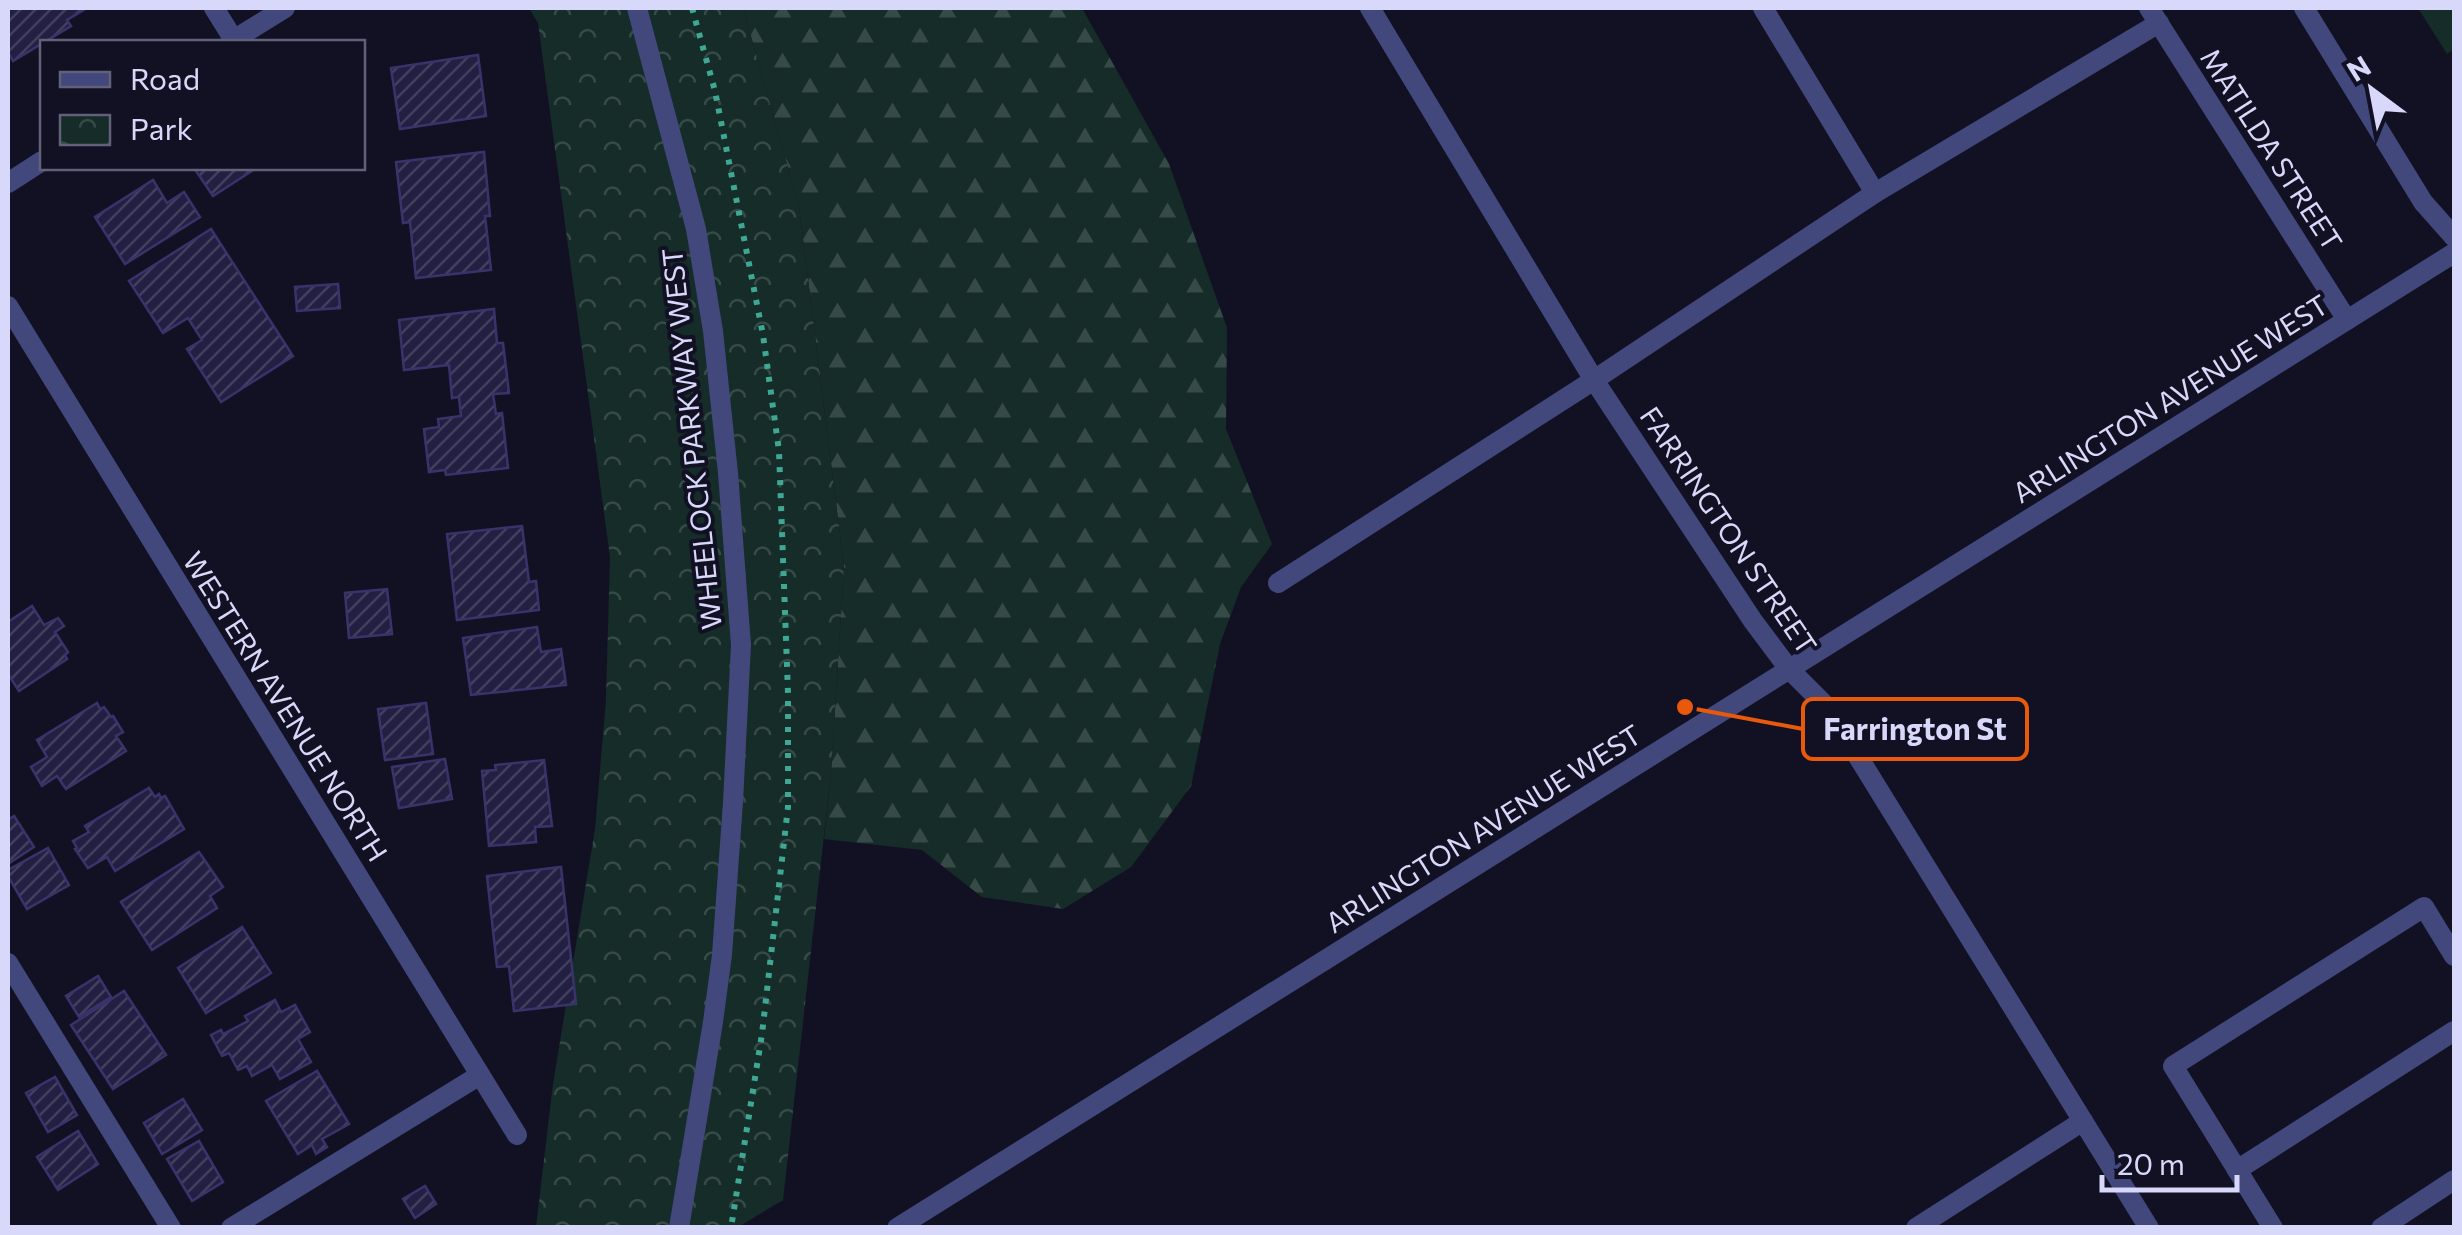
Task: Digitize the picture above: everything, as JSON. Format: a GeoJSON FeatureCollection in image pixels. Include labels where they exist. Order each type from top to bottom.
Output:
{"type":"FeatureCollection","features":[{"type":"Feature","properties":{"kind":"street"},"geometry":{"type":"LineString","coordinates":[[214,8],[231,40]]}},
{"type":"Feature","properties":{"kind":"street"},"geometry":{"type":"LineString","coordinates":[[234,40],[285,8]]}},
{"type":"Feature","properties":{"kind":"street","name":"WHEELOCK PARKWAY WEST"},"geometry":{"type":"LineString","coordinates":[[637,8],[696,229],[713,331],[741,645],[722,955],[679,1228]]}},
{"type":"Feature","properties":{"kind":"street","name":"FARRINGTON STREET"},"geometry":{"type":"LineString","coordinates":[[1370,8],[1594,380],[1753,620],[1788,669],[1828,708],[2149,1228]]}},
{"type":"Feature","properties":{"kind":"street"},"geometry":{"type":"LineString","coordinates":[[1763,8],[1875,193]]}},
{"type":"Feature","properties":{"kind":"street"},"geometry":{"type":"LineString","coordinates":[[2304,8],[2422,202],[2454,237]]}},
{"type":"Feature","properties":{"kind":"street"},"geometry":{"type":"LineString","coordinates":[[1278,583],[2154,15]]}},
{"type":"Feature","properties":{"kind":"street","name":"MATILDA STREET"},"geometry":{"type":"LineString","coordinates":[[2154,15],[2347,320]]}},
{"type":"Feature","properties":{"kind":"street"},"geometry":{"type":"LineString","coordinates":[[8,183],[40,162]]}},
{"type":"Feature","properties":{"kind":"street","name":"ARLINGTON AVENUE WEST"},"geometry":{"type":"LineString","coordinates":[[897,1228],[2454,252]]}},
{"type":"Feature","properties":{"kind":"street","name":"WESTERN AVENUE NORTH"},"geometry":{"type":"LineString","coordinates":[[8,306],[517,1135]]}},
{"type":"Feature","properties":{"kind":"street"},"geometry":{"type":"LineString","coordinates":[[2273,1228],[2173,1066],[2424,907],[2454,956]]}},
{"type":"Feature","properties":{"kind":"street"},"geometry":{"type":"LineString","coordinates":[[8,963],[170,1228]]}},
{"type":"Feature","properties":{"kind":"street"},"geometry":{"type":"LineString","coordinates":[[2237,1170],[2454,1031]]}},
{"type":"Feature","properties":{"kind":"street"},"geometry":{"type":"LineString","coordinates":[[232,1228],[480,1075]]}},
{"type":"Feature","properties":{"kind":"street"},"geometry":{"type":"LineString","coordinates":[[1916,1228],[2083,1121]]}},
{"type":"Feature","properties":{"kind":"street"},"geometry":{"type":"LineString","coordinates":[[2382,1228],[2454,1180]]}},
{"type":"Feature","properties":{"kind":"path"},"geometry":{"type":"LineString","coordinates":[[692,8],[715,91]]}},
{"type":"Feature","properties":{"kind":"green space"},"geometry":{"type":"Polygon","coordinates":[[[529,8],[743,8],[799,207],[844,567],[831,773],[783,1200],[738,1227],[536,1227],[553,1084],[595,829],[606,700],[610,557],[538,23],[529,8]]]}},
{"type":"Feature","properties":{"kind":"green space"},"geometry":{"type":"Polygon","coordinates":[[[743,8],[1082,8],[1169,164],[1227,328],[1226,429],[1272,544],[1241,587],[1220,644],[1191,786],[1131,867],[1063,909],[982,897],[922,850],[824,839],[844,567],[799,207],[743,8]]]}},
{"type":"Feature","properties":{"kind":"green space"},"geometry":{"type":"Polygon","coordinates":[[[2418,8],[2454,8],[2454,49],[2447,54],[2418,8]]]}},
{"type":"Feature","properties":{"kind":"building"},"geometry":{"type":"Polygon","coordinates":[[[8,8],[87,8],[67,20],[71,26],[48,40],[40,40],[40,45],[13,61],[8,52],[8,8]]]}},
{"type":"Feature","properties":{"kind":"building"},"geometry":{"type":"Polygon","coordinates":[[[478,55],[486,116],[400,129],[391,68],[478,55]]]}},
{"type":"Feature","properties":{"kind":"building"},"geometry":{"type":"Polygon","coordinates":[[[484,152],[491,270],[416,278],[410,222],[403,223],[396,162],[484,152]]]}},
{"type":"Feature","properties":{"kind":"building"},"geometry":{"type":"Polygon","coordinates":[[[195,170],[253,170],[213,196],[195,170]]]}},
{"type":"Feature","properties":{"kind":"building"},"geometry":{"type":"Polygon","coordinates":[[[153,180],[167,203],[184,192],[200,217],[125,264],[95,217],[153,180]]]}},
{"type":"Feature","properties":{"kind":"building"},"geometry":{"type":"Polygon","coordinates":[[[211,229],[293,356],[221,402],[187,349],[202,340],[188,318],[163,333],[129,281],[211,229]]]}},
{"type":"Feature","properties":{"kind":"building"},"geometry":{"type":"Polygon","coordinates":[[[338,284],[340,308],[297,311],[295,287],[338,284]]]}},
{"type":"Feature","properties":{"kind":"building"},"geometry":{"type":"Polygon","coordinates":[[[494,309],[497,343],[503,343],[509,393],[493,394],[496,414],[502,413],[508,468],[446,475],[445,470],[429,472],[424,429],[439,427],[438,419],[461,416],[459,397],[452,398],[449,365],[404,370],[399,320],[494,309]]]}},
{"type":"Feature","properties":{"kind":"building"},"geometry":{"type":"Polygon","coordinates":[[[522,526],[529,582],[536,581],[539,610],[457,620],[447,534],[522,526]]]}},
{"type":"Feature","properties":{"kind":"building"},"geometry":{"type":"Polygon","coordinates":[[[387,589],[392,634],[349,638],[345,593],[387,589]]]}},
{"type":"Feature","properties":{"kind":"building"},"geometry":{"type":"Polygon","coordinates":[[[32,606],[44,625],[58,618],[64,626],[55,632],[68,652],[67,659],[19,691],[8,674],[8,622],[32,606]]]}},
{"type":"Feature","properties":{"kind":"building"},"geometry":{"type":"Polygon","coordinates":[[[537,627],[541,652],[561,649],[566,685],[471,695],[463,638],[537,627]]]}},
{"type":"Feature","properties":{"kind":"building"},"geometry":{"type":"Polygon","coordinates":[[[97,703],[113,716],[123,732],[116,736],[126,751],[66,789],[57,776],[42,786],[31,767],[47,757],[37,740],[97,703]]]}},
{"type":"Feature","properties":{"kind":"building"},"geometry":{"type":"Polygon","coordinates":[[[426,703],[433,754],[385,760],[378,709],[426,703]]]}},
{"type":"Feature","properties":{"kind":"building"},"geometry":{"type":"Polygon","coordinates":[[[445,759],[452,799],[399,808],[392,767],[445,759]]]}},
{"type":"Feature","properties":{"kind":"building"},"geometry":{"type":"Polygon","coordinates":[[[544,760],[552,826],[535,827],[536,842],[489,846],[482,771],[496,770],[495,765],[544,760]]]}},
{"type":"Feature","properties":{"kind":"building"},"geometry":{"type":"Polygon","coordinates":[[[149,788],[155,797],[165,796],[184,829],[115,871],[107,857],[88,868],[73,841],[89,832],[85,826],[149,788]]]}},
{"type":"Feature","properties":{"kind":"building"},"geometry":{"type":"Polygon","coordinates":[[[14,816],[34,847],[8,864],[8,820],[14,816]]]}},
{"type":"Feature","properties":{"kind":"building"},"geometry":{"type":"Polygon","coordinates":[[[48,848],[69,885],[27,909],[8,870],[48,848]]]}},
{"type":"Feature","properties":{"kind":"building"},"geometry":{"type":"Polygon","coordinates":[[[199,852],[223,887],[210,896],[217,908],[152,950],[121,902],[199,852]]]}},
{"type":"Feature","properties":{"kind":"building"},"geometry":{"type":"Polygon","coordinates":[[[561,867],[576,1004],[514,1011],[509,966],[497,967],[487,876],[561,867]]]}},
{"type":"Feature","properties":{"kind":"building"},"geometry":{"type":"Polygon","coordinates":[[[242,927],[271,973],[206,1013],[178,968],[242,927]]]}},
{"type":"Feature","properties":{"kind":"building"},"geometry":{"type":"Polygon","coordinates":[[[98,976],[111,997],[79,1017],[66,996],[98,976]]]}},
{"type":"Feature","properties":{"kind":"building"},"geometry":{"type":"Polygon","coordinates":[[[124,991],[166,1055],[113,1089],[71,1025],[124,991]]]}},
{"type":"Feature","properties":{"kind":"building"},"geometry":{"type":"Polygon","coordinates":[[[275,1000],[281,1012],[295,1005],[310,1032],[298,1039],[311,1062],[280,1079],[272,1065],[252,1076],[247,1066],[238,1070],[229,1053],[222,1056],[211,1035],[221,1030],[223,1034],[248,1021],[245,1016],[275,1000]]]}},
{"type":"Feature","properties":{"kind":"building"},"geometry":{"type":"Polygon","coordinates":[[[317,1071],[349,1124],[322,1139],[327,1147],[316,1154],[312,1145],[298,1154],[266,1101],[317,1071]]]}},
{"type":"Feature","properties":{"kind":"building"},"geometry":{"type":"Polygon","coordinates":[[[55,1077],[77,1115],[48,1132],[26,1093],[55,1077]]]}},
{"type":"Feature","properties":{"kind":"building"},"geometry":{"type":"Polygon","coordinates":[[[183,1099],[202,1130],[162,1154],[144,1123],[183,1099]]]}},
{"type":"Feature","properties":{"kind":"building"},"geometry":{"type":"Polygon","coordinates":[[[78,1131],[98,1164],[58,1190],[37,1157],[78,1131]]]}},
{"type":"Feature","properties":{"kind":"building"},"geometry":{"type":"Polygon","coordinates":[[[199,1141],[223,1182],[192,1201],[167,1159],[199,1141]]]}},
{"type":"Feature","properties":{"kind":"building"},"geometry":{"type":"Polygon","coordinates":[[[425,1186],[436,1204],[415,1218],[403,1199],[425,1186]]]}},
{"type":"Feature","properties":{"kind":"place","name":"Farrington St"},"geometry":{"type":"Point","coordinates":[1685,707]}}]}
